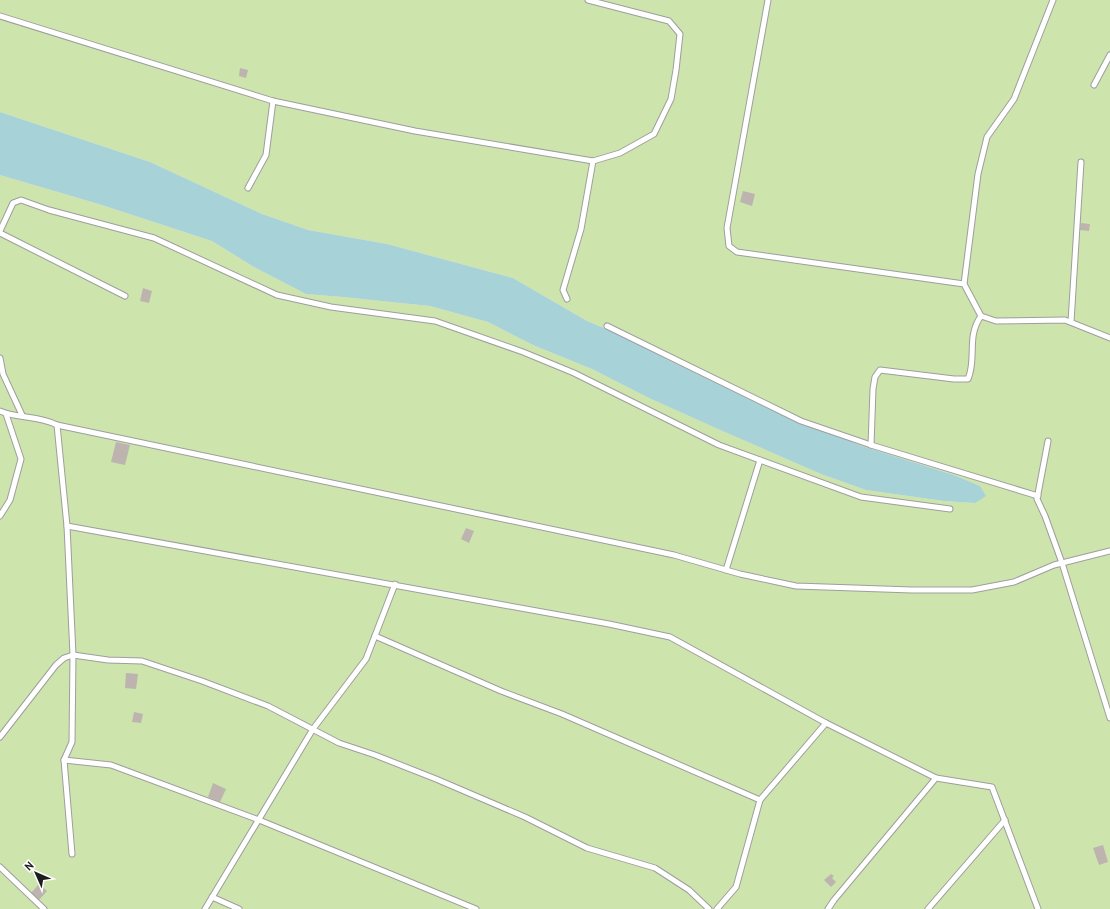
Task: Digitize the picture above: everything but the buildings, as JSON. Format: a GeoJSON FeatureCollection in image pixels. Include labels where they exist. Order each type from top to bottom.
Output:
{"type":"FeatureCollection","features":[{"type":"Feature","properties":{"kind":"lane"},"geometry":{"type":"LineString","coordinates":[[0,16],[273,101],[415,131],[592,161],[620,153],[654,134],[671,99],[680,34],[669,21],[588,0]]}},
{"type":"Feature","properties":{"kind":"lane"},"geometry":{"type":"LineString","coordinates":[[768,0],[727,228],[729,246],[737,252],[964,284]]}},
{"type":"Feature","properties":{"kind":"lane"},"geometry":{"type":"LineString","coordinates":[[1053,0],[1014,99],[987,137],[978,174],[964,284],[981,316],[996,321],[1065,320],[1110,338]]}},
{"type":"Feature","properties":{"kind":"lane"},"geometry":{"type":"LineString","coordinates":[[1094,85],[1110,54]]}},
{"type":"Feature","properties":{"kind":"lane"},"geometry":{"type":"LineString","coordinates":[[248,188],[266,154],[273,101]]}},
{"type":"Feature","properties":{"kind":"lane"},"geometry":{"type":"LineString","coordinates":[[567,299],[563,290],[581,229],[592,161]]}},
{"type":"Feature","properties":{"kind":"lane"},"geometry":{"type":"LineString","coordinates":[[1071,322],[1081,162]]}},
{"type":"Feature","properties":{"kind":"lane"},"geometry":{"type":"LineString","coordinates":[[125,296],[0,232],[13,203],[21,200],[49,210],[154,238],[277,295],[331,307],[435,321],[523,352],[574,373],[719,445],[861,497],[950,509]]}},
{"type":"Feature","properties":{"kind":"lane"},"geometry":{"type":"LineString","coordinates":[[871,445],[873,389],[875,377],[880,370],[954,379],[968,379],[972,372],[972,342],[981,316]]}},
{"type":"Feature","properties":{"kind":"lane"},"geometry":{"type":"LineString","coordinates":[[607,326],[800,421],[871,445],[1038,496]]}},
{"type":"Feature","properties":{"kind":"lane"},"geometry":{"type":"LineString","coordinates":[[0,358],[3,374],[22,415]]}},
{"type":"Feature","properties":{"kind":"lane"},"geometry":{"type":"LineString","coordinates":[[0,411],[6,414],[37,417],[57,425],[594,537],[674,555],[726,570],[796,586],[912,590],[972,590],[1014,582],[1054,565],[1110,551]]}},
{"type":"Feature","properties":{"kind":"lane"},"geometry":{"type":"LineString","coordinates":[[0,516],[10,500],[21,460],[6,414]]}},
{"type":"Feature","properties":{"kind":"lane"},"geometry":{"type":"LineString","coordinates":[[57,425],[67,526],[73,655],[72,742],[64,760],[72,854]]}},
{"type":"Feature","properties":{"kind":"lane"},"geometry":{"type":"LineString","coordinates":[[1048,441],[1037,500],[1045,516],[1062,563],[1110,718]]}},
{"type":"Feature","properties":{"kind":"lane"},"geometry":{"type":"LineString","coordinates":[[726,570],[760,460]]}},
{"type":"Feature","properties":{"kind":"lane"},"geometry":{"type":"LineString","coordinates":[[67,526],[395,584],[609,624],[670,637],[826,723],[936,778],[992,787],[1038,909]]}},
{"type":"Feature","properties":{"kind":"lane"},"geometry":{"type":"LineString","coordinates":[[205,909],[313,729],[366,659],[395,584]]}},
{"type":"Feature","properties":{"kind":"lane"},"geometry":{"type":"LineString","coordinates":[[375,636],[501,690],[569,717],[760,800]]}},
{"type":"Feature","properties":{"kind":"lane"},"geometry":{"type":"LineString","coordinates":[[0,737],[56,665],[64,658],[73,655],[108,660],[142,661],[168,669],[268,706],[339,743],[429,776],[504,808],[588,848],[655,868],[689,890],[709,909]]}},
{"type":"Feature","properties":{"kind":"lane"},"geometry":{"type":"LineString","coordinates":[[718,909],[736,887],[760,800],[826,723]]}},
{"type":"Feature","properties":{"kind":"lane"},"geometry":{"type":"LineString","coordinates":[[64,760],[111,764],[259,820],[476,909]]}},
{"type":"Feature","properties":{"kind":"lane"},"geometry":{"type":"LineString","coordinates":[[828,909],[936,778]]}},
{"type":"Feature","properties":{"kind":"lane"},"geometry":{"type":"LineString","coordinates":[[928,909],[1004,820]]}},
{"type":"Feature","properties":{"kind":"lane"},"geometry":{"type":"LineString","coordinates":[[0,867],[44,909]]}},
{"type":"Feature","properties":{"kind":"lane"},"geometry":{"type":"LineString","coordinates":[[212,897],[239,909]]}},
{"type":"Feature","properties":{"kind":"green space"},"geometry":{"type":"Polygon","coordinates":[[[0,0],[1110,0],[1110,909],[0,909],[0,175],[102,205],[212,241],[254,267],[306,294],[430,306],[488,322],[533,345],[592,369],[649,398],[718,429],[821,474],[866,490],[944,501],[975,503],[980,486],[954,475],[862,446],[781,414],[666,359],[635,341],[587,321],[513,278],[387,244],[308,230],[262,214],[150,162],[0,112],[0,0]]]}},
{"type":"Feature","properties":{"kind":"water"},"geometry":{"type":"Polygon","coordinates":[[[0,112],[150,162],[262,214],[308,230],[387,244],[513,278],[587,321],[635,341],[666,359],[781,414],[862,446],[954,475],[980,486],[986,496],[975,503],[944,501],[866,490],[821,474],[718,429],[649,398],[592,369],[533,345],[488,322],[430,306],[306,294],[254,267],[212,241],[102,205],[0,175],[0,112]]]}}]}
